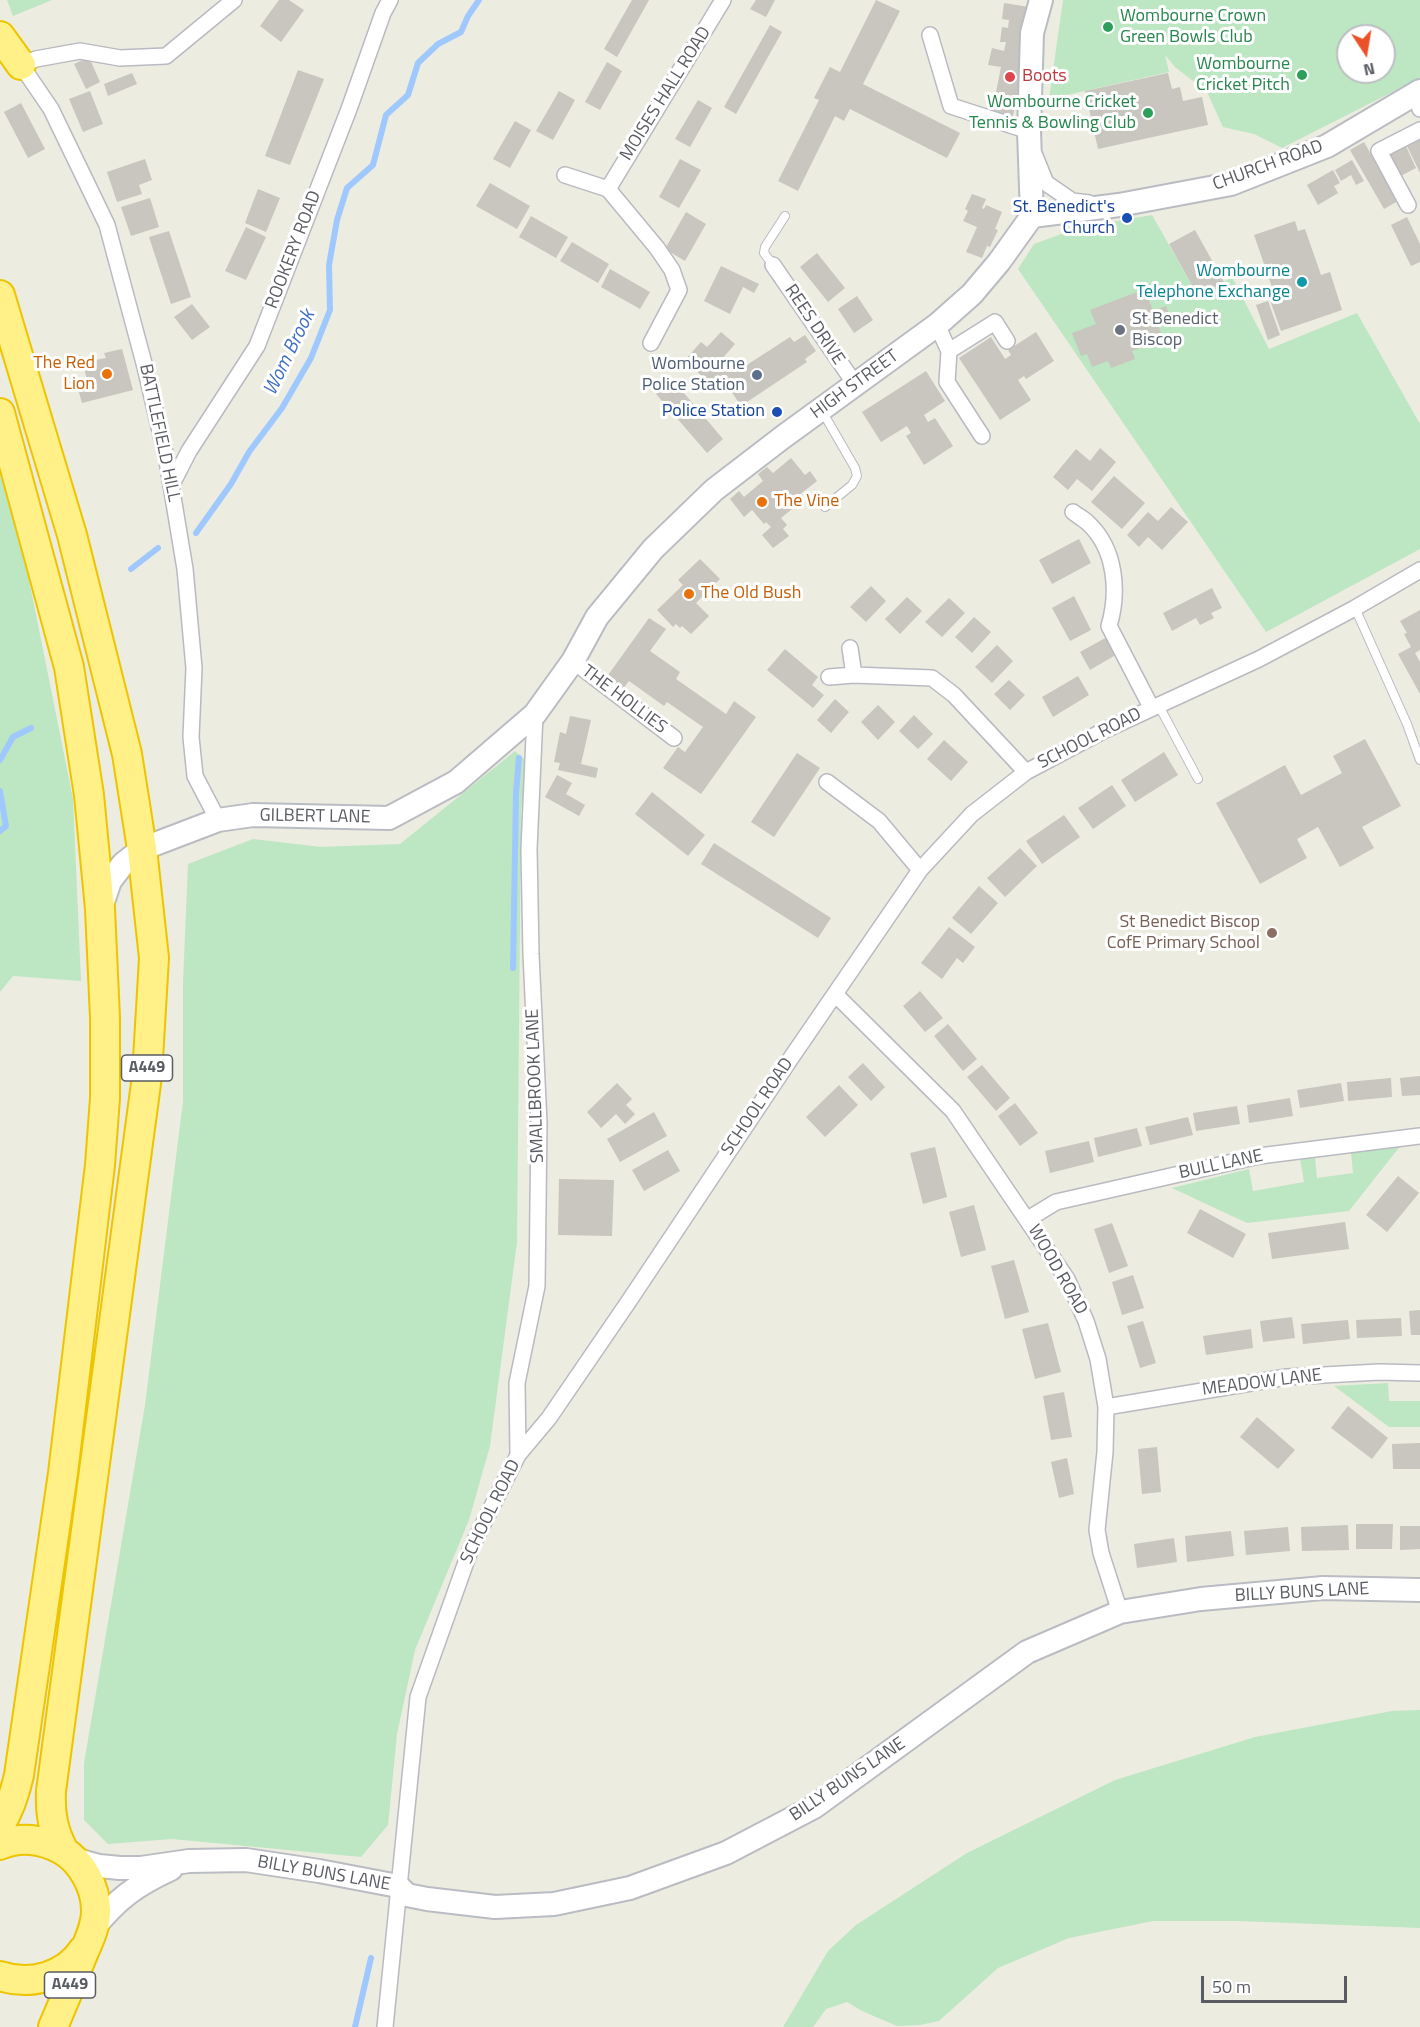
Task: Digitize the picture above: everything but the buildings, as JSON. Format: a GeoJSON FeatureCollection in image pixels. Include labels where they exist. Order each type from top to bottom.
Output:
{"type":"FeatureCollection","features":[{"type":"Feature","properties":{"kind":"highway"},"geometry":{"type":"LineString","coordinates":[[0,36],[21,65]]}},
{"type":"Feature","properties":{"kind":"highway","name":"A449"},"geometry":{"type":"LineString","coordinates":[[0,295],[75,546],[127,754],[142,849],[153,958],[147,1076],[51,1791],[52,1824],[56,1837],[69,1855]]}},
{"type":"Feature","properties":{"kind":"highway","name":"A449"},"geometry":{"type":"LineString","coordinates":[[0,414],[69,667],[89,795],[100,909],[105,1018],[105,1098],[100,1165],[63,1473],[21,1763],[14,1797],[0,1825]]}},
{"type":"Feature","properties":{"kind":"highway"},"geometry":{"type":"LineString","coordinates":[[0,1845],[23,1840],[40,1841],[53,1845],[69,1855],[87,1876],[94,1893],[96,1911],[90,1936],[71,1964],[50,1976],[27,1980],[0,1976]]}},
{"type":"Feature","properties":{"kind":"highway","name":"A449"},"geometry":{"type":"LineString","coordinates":[[53,2027],[90,1936]]}},
{"type":"Feature","properties":{"kind":"street"},"geometry":{"type":"LineString","coordinates":[[21,65],[36,59],[80,51],[120,58],[166,56],[234,0]]}},
{"type":"Feature","properties":{"kind":"street","name":"ROOKERY ROAD"},"geometry":{"type":"LineString","coordinates":[[171,486],[189,451],[257,346],[349,109],[383,13],[390,0]]}},
{"type":"Feature","properties":{"kind":"street","name":"MOISES HALL ROAD"},"geometry":{"type":"LineString","coordinates":[[608,189],[723,0]]}},
{"type":"Feature","properties":{"kind":"street"},"geometry":{"type":"LineString","coordinates":[[1032,216],[1029,135],[1032,33],[1041,0]]}},
{"type":"Feature","properties":{"kind":"street"},"geometry":{"type":"LineString","coordinates":[[930,35],[951,106],[1029,135]]}},
{"type":"Feature","properties":{"kind":"street","name":"BATTLEFIELD HILL"},"geometry":{"type":"LineString","coordinates":[[21,65],[51,109],[107,225],[145,367],[167,461],[185,569],[194,668],[191,737],[195,776],[218,820]]}},
{"type":"Feature","properties":{"kind":"street","name":"CHURCH ROAD"},"geometry":{"type":"LineString","coordinates":[[1032,216],[1119,205],[1231,184],[1327,146],[1418,98]]}},
{"type":"Feature","properties":{"kind":"street"},"geometry":{"type":"LineString","coordinates":[[1408,204],[1379,151],[1420,130]]}},
{"type":"Feature","properties":{"kind":"street"},"geometry":{"type":"LineString","coordinates":[[1029,135],[1046,183],[1072,201],[1119,205]]}},
{"type":"Feature","properties":{"kind":"street"},"geometry":{"type":"LineString","coordinates":[[565,175],[608,189],[657,248],[672,270],[680,290],[651,343]]}},
{"type":"Feature","properties":{"kind":"street","name":"HIGH STREET"},"geometry":{"type":"LineString","coordinates":[[535,714],[573,661],[597,617],[653,549],[714,490],[937,325],[972,294],[999,262],[1032,216]]}},
{"type":"Feature","properties":{"kind":"street","name":"REES DRIVE"},"geometry":{"type":"LineString","coordinates":[[773,264],[855,384]]}},
{"type":"Feature","properties":{"kind":"street"},"geometry":{"type":"LineString","coordinates":[[949,351],[994,322],[1007,341]]}},
{"type":"Feature","properties":{"kind":"street"},"geometry":{"type":"LineString","coordinates":[[937,325],[949,351],[947,382],[982,436]]}},
{"type":"Feature","properties":{"kind":"street"},"geometry":{"type":"LineString","coordinates":[[1073,512],[1089,523],[1110,556],[1114,582],[1114,609],[1109,626],[1155,706]]}},
{"type":"Feature","properties":{"kind":"street","name":"SCHOOL ROAD"},"geometry":{"type":"LineString","coordinates":[[386,2027],[418,1697],[471,1548],[518,1455],[549,1418],[920,870],[972,814],[1026,772],[1065,750],[1259,658],[1356,608],[1420,570]]}},
{"type":"Feature","properties":{"kind":"street"},"geometry":{"type":"LineString","coordinates":[[850,648],[854,675]]}},
{"type":"Feature","properties":{"kind":"street","name":"THE HOLLIES"},"geometry":{"type":"LineString","coordinates":[[573,661],[674,738]]}},
{"type":"Feature","properties":{"kind":"street"},"geometry":{"type":"LineString","coordinates":[[829,677],[854,675],[932,678],[954,695],[1026,772]]}},
{"type":"Feature","properties":{"kind":"street","name":"GILBERT LANE"},"geometry":{"type":"LineString","coordinates":[[100,909],[110,881],[123,864],[142,849],[218,820],[253,815],[389,818],[456,782],[535,714]]}},
{"type":"Feature","properties":{"kind":"street","name":"SMALLBROOK LANE"},"geometry":{"type":"LineString","coordinates":[[518,1455],[517,1383],[537,1286],[539,1123],[531,954],[529,849],[535,714]]}},
{"type":"Feature","properties":{"kind":"street"},"geometry":{"type":"LineString","coordinates":[[827,782],[879,820],[920,870]]}},
{"type":"Feature","properties":{"kind":"street","name":"WOOD ROAD"},"geometry":{"type":"LineString","coordinates":[[835,994],[953,1111],[1067,1279],[1086,1321],[1098,1359],[1106,1407],[1105,1452],[1097,1530],[1101,1553],[1120,1612]]}},
{"type":"Feature","properties":{"kind":"street","name":"BULL LANE"},"geometry":{"type":"LineString","coordinates":[[1028,1219],[1056,1202],[1259,1156],[1420,1136]]}},
{"type":"Feature","properties":{"kind":"street","name":"MEADOW LANE"},"geometry":{"type":"LineString","coordinates":[[1106,1407],[1287,1377],[1420,1372]]}},
{"type":"Feature","properties":{"kind":"street","name":"BILLY BUNS LANE"},"geometry":{"type":"LineString","coordinates":[[69,1855],[99,1866],[120,1868],[141,1868],[189,1861],[246,1860],[398,1886],[407,1895],[427,1899],[495,1907],[554,1904],[630,1888],[726,1853],[814,1807],[1028,1652],[1120,1612],[1201,1599],[1323,1588],[1420,1590]]}},
{"type":"Feature","properties":{"kind":"street","name":"BILLY BUNS LANE"},"geometry":{"type":"LineString","coordinates":[[90,1936],[115,1903],[157,1875],[189,1861]]}},
{"type":"Feature","properties":{"kind":"lane"},"geometry":{"type":"LineString","coordinates":[[773,264],[764,253],[765,247],[785,216]]}},
{"type":"Feature","properties":{"kind":"lane"},"geometry":{"type":"LineString","coordinates":[[821,410],[855,468],[857,476],[852,485],[825,507]]}},
{"type":"Feature","properties":{"kind":"lane"},"geometry":{"type":"LineString","coordinates":[[1356,608],[1407,724],[1420,760]]}},
{"type":"Feature","properties":{"kind":"lane"},"geometry":{"type":"LineString","coordinates":[[1155,706],[1198,779]]}},
{"type":"Feature","properties":{"kind":"green space"},"geometry":{"type":"Polygon","coordinates":[[[7,0],[52,0],[13,16],[7,0]]]}},
{"type":"Feature","properties":{"kind":"green space","name":"Wombourne Cricket Pitch"},"geometry":{"type":"Polygon","coordinates":[[[1063,0],[1420,0],[1420,78],[1282,148],[1254,134],[1223,127],[1207,92],[1175,67],[1165,55],[1169,72],[1049,99],[1063,0]]]}},
{"type":"Feature","properties":{"kind":"green space"},"geometry":{"type":"Polygon","coordinates":[[[1152,215],[1198,296],[1232,277],[1269,349],[1357,313],[1420,424],[1420,549],[1266,632],[1018,269],[1034,244],[1078,228],[1152,215]]]}},
{"type":"Feature","properties":{"kind":"green space"},"geometry":{"type":"Polygon","coordinates":[[[0,467],[22,545],[73,799],[81,981],[13,976],[0,992],[0,467]]]}},
{"type":"Feature","properties":{"kind":"green space"},"geometry":{"type":"Polygon","coordinates":[[[515,751],[529,763],[521,810],[517,1242],[490,1446],[469,1520],[415,1650],[397,1734],[388,1825],[361,1857],[172,1839],[108,1844],[84,1820],[84,1763],[145,1405],[183,1101],[183,982],[188,864],[253,839],[321,847],[400,844],[515,751]]]}},
{"type":"Feature","properties":{"kind":"green space"},"geometry":{"type":"Polygon","coordinates":[[[1401,1145],[1349,1211],[1247,1223],[1172,1188],[1249,1169],[1253,1191],[1304,1182],[1300,1159],[1315,1158],[1317,1178],[1353,1173],[1351,1153],[1401,1145]]]}},
{"type":"Feature","properties":{"kind":"green space"},"geometry":{"type":"Polygon","coordinates":[[[1388,1383],[1389,1401],[1420,1401],[1420,1427],[1389,1427],[1334,1386],[1388,1383]]]}},
{"type":"Feature","properties":{"kind":"green space"},"geometry":{"type":"Polygon","coordinates":[[[1420,1710],[1420,1928],[1238,1921],[1153,1921],[1069,1938],[998,1968],[939,2021],[897,2026],[847,2002],[826,2009],[813,2027],[783,2027],[828,1951],[856,1925],[967,1853],[1115,1780],[1255,1737],[1392,1711],[1420,1710]]]}},
{"type":"Feature","properties":{"kind":"waterway","name":"Wom Brook"},"geometry":{"type":"LineString","coordinates":[[196,533],[231,484],[249,452],[282,408],[311,358],[330,310],[329,265],[337,220],[347,188],[373,165],[386,115],[408,95],[418,63],[438,44],[461,32],[479,0]]}},
{"type":"Feature","properties":{"kind":"waterway","name":"Wom Brook"},"geometry":{"type":"LineString","coordinates":[[131,569],[158,548]]}},
{"type":"Feature","properties":{"kind":"waterway","name":"Wom Brook"},"geometry":{"type":"LineString","coordinates":[[0,760],[13,737],[31,728]]}},
{"type":"Feature","properties":{"kind":"waterway"},"geometry":{"type":"LineString","coordinates":[[513,968],[516,793],[519,758]]}},
{"type":"Feature","properties":{"kind":"waterway","name":"Wom Brook"},"geometry":{"type":"LineString","coordinates":[[0,791],[6,826],[0,831]]}},
{"type":"Feature","properties":{"kind":"waterway"},"geometry":{"type":"LineString","coordinates":[[355,2027],[371,1958]]}},
{"type":"Feature","properties":{"kind":"place","name":"Wombourne Crown Green Bowls Club"},"geometry":{"type":"Point","coordinates":[1108,27]}},
{"type":"Feature","properties":{"kind":"place","name":"Wombourne Cricket Pitch"},"geometry":{"type":"Point","coordinates":[1302,75]}},
{"type":"Feature","properties":{"kind":"place","name":"Boots"},"geometry":{"type":"Point","coordinates":[1010,77]}},
{"type":"Feature","properties":{"kind":"place","name":"Wombourne Cricket Tennis & Bowling Club"},"geometry":{"type":"Point","coordinates":[1148,113]}},
{"type":"Feature","properties":{"kind":"place","name":"St. Benedict's Church"},"geometry":{"type":"Point","coordinates":[1127,218]}},
{"type":"Feature","properties":{"kind":"place","name":"Wombourne Telephone Exchange"},"geometry":{"type":"Point","coordinates":[1302,282]}},
{"type":"Feature","properties":{"kind":"place","name":"St Benedict Biscop"},"geometry":{"type":"Point","coordinates":[1120,330]}},
{"type":"Feature","properties":{"kind":"place","name":"The Red Lion"},"geometry":{"type":"Point","coordinates":[107,374]}},
{"type":"Feature","properties":{"kind":"place","name":"Wombourne Police Station"},"geometry":{"type":"Point","coordinates":[757,375]}},
{"type":"Feature","properties":{"kind":"place","name":"Police Station"},"geometry":{"type":"Point","coordinates":[777,412]}},
{"type":"Feature","properties":{"kind":"place","name":"The Vine"},"geometry":{"type":"Point","coordinates":[762,502]}},
{"type":"Feature","properties":{"kind":"place","name":"The Old Bush"},"geometry":{"type":"Point","coordinates":[689,594]}},
{"type":"Feature","properties":{"kind":"place","name":"St Benedict Biscop CofE Primary School"},"geometry":{"type":"Point","coordinates":[1272,933]}}]}
